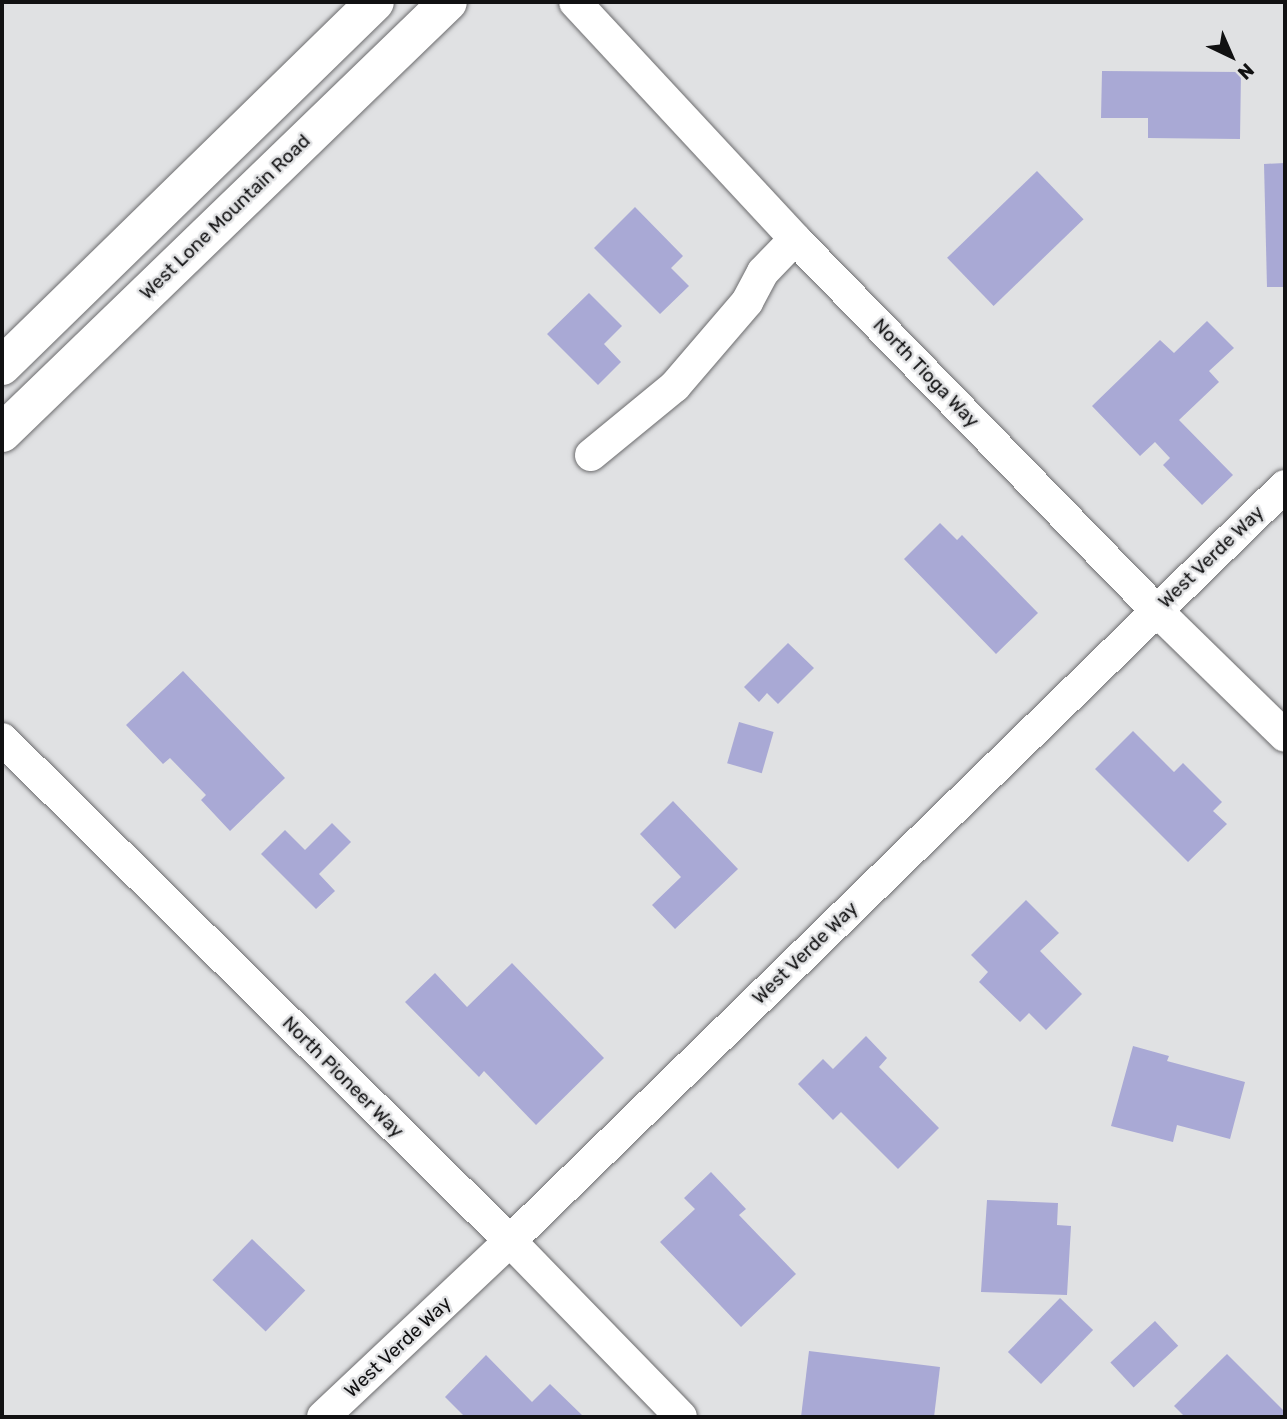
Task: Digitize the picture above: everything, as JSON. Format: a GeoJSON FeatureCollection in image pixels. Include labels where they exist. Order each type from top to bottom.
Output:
{"type":"FeatureCollection","features":[{"type":"Feature","properties":{"kind":"main road"},"geometry":{"type":"LineString","coordinates":[[2,366],[375,2]]}},
{"type":"Feature","properties":{"kind":"main road","name":"West Lone Mountain Road"},"geometry":{"type":"LineString","coordinates":[[2,433],[448,2]]}},
{"type":"Feature","properties":{"kind":"street","name":"North Tioga Way"},"geometry":{"type":"LineString","coordinates":[[575,2],[795,239],[1156,610],[1285,736]]}},
{"type":"Feature","properties":{"kind":"street"},"geometry":{"type":"LineString","coordinates":[[591,455],[674,386],[747,302],[763,272],[795,239]]}},
{"type":"Feature","properties":{"kind":"street","name":"West Verde Way"},"geometry":{"type":"LineString","coordinates":[[323,1417],[510,1241],[1285,485]]}},
{"type":"Feature","properties":{"kind":"street","name":"North Pioneer Way"},"geometry":{"type":"LineString","coordinates":[[2,739],[510,1241],[681,1417]]}},
{"type":"Feature","properties":{"kind":"building"},"geometry":{"type":"Polygon","coordinates":[[[1102,71],[1241,72],[1240,139],[1148,138],[1148,118],[1101,118],[1102,71]]]}},
{"type":"Feature","properties":{"kind":"building"},"geometry":{"type":"Polygon","coordinates":[[[1285,163],[1285,287],[1267,287],[1264,164],[1285,163]]]}},
{"type":"Feature","properties":{"kind":"building"},"geometry":{"type":"Polygon","coordinates":[[[1037,171],[1084,219],[994,306],[947,258],[1037,171]]]}},
{"type":"Feature","properties":{"kind":"building"},"geometry":{"type":"Polygon","coordinates":[[[635,207],[683,256],[671,268],[689,286],[660,314],[594,248],[635,207]]]}},
{"type":"Feature","properties":{"kind":"building"},"geometry":{"type":"Polygon","coordinates":[[[589,293],[622,326],[604,344],[621,362],[598,385],[547,334],[589,293]]]}},
{"type":"Feature","properties":{"kind":"building"},"geometry":{"type":"Polygon","coordinates":[[[1207,321],[1234,348],[1209,371],[1219,382],[1179,420],[1233,475],[1202,505],[1163,465],[1170,458],[1155,442],[1140,456],[1092,406],[1160,340],[1174,353],[1207,321]]]}},
{"type":"Feature","properties":{"kind":"building"},"geometry":{"type":"Polygon","coordinates":[[[940,523],[957,540],[962,535],[1038,613],[996,654],[904,559],[940,523]]]}},
{"type":"Feature","properties":{"kind":"building"},"geometry":{"type":"Polygon","coordinates":[[[788,643],[814,668],[778,704],[767,693],[759,702],[744,687],[788,643]]]}},
{"type":"Feature","properties":{"kind":"building"},"geometry":{"type":"Polygon","coordinates":[[[183,671],[285,778],[230,831],[201,800],[206,795],[170,758],[163,764],[126,725],[183,671]]]}},
{"type":"Feature","properties":{"kind":"building"},"geometry":{"type":"Polygon","coordinates":[[[739,722],[774,732],[762,773],[727,763],[739,722]]]}},
{"type":"Feature","properties":{"kind":"building"},"geometry":{"type":"Polygon","coordinates":[[[1133,731],[1174,772],[1183,763],[1222,802],[1213,811],[1227,824],[1188,862],[1095,769],[1133,731]]]}},
{"type":"Feature","properties":{"kind":"building"},"geometry":{"type":"Polygon","coordinates":[[[673,801],[738,869],[675,929],[652,905],[681,877],[640,834],[673,801]]]}},
{"type":"Feature","properties":{"kind":"building"},"geometry":{"type":"Polygon","coordinates":[[[332,823],[351,842],[319,874],[335,891],[316,909],[261,854],[285,830],[305,850],[332,823]]]}},
{"type":"Feature","properties":{"kind":"building"},"geometry":{"type":"Polygon","coordinates":[[[1026,900],[1059,933],[1040,951],[1082,994],[1046,1030],[1029,1013],[1020,1022],[979,982],[988,972],[971,955],[1026,900]]]}},
{"type":"Feature","properties":{"kind":"building"},"geometry":{"type":"Polygon","coordinates":[[[512,963],[604,1058],[536,1125],[484,1071],[479,1077],[405,1002],[435,973],[467,1007],[512,963]]]}},
{"type":"Feature","properties":{"kind":"building"},"geometry":{"type":"Polygon","coordinates":[[[866,1036],[887,1058],[879,1067],[939,1128],[898,1169],[841,1112],[833,1120],[798,1084],[823,1059],[833,1069],[866,1036]]]}},
{"type":"Feature","properties":{"kind":"building"},"geometry":{"type":"Polygon","coordinates":[[[1133,1046],[1169,1056],[1167,1061],[1245,1082],[1230,1139],[1177,1125],[1173,1142],[1111,1126],[1133,1046]]]}},
{"type":"Feature","properties":{"kind":"building"},"geometry":{"type":"Polygon","coordinates":[[[711,1172],[746,1209],[739,1215],[796,1274],[741,1327],[660,1242],[695,1209],[684,1198],[711,1172]]]}},
{"type":"Feature","properties":{"kind":"building"},"geometry":{"type":"Polygon","coordinates":[[[987,1200],[1058,1203],[1057,1225],[1071,1226],[1067,1295],[981,1292],[987,1200]]]}},
{"type":"Feature","properties":{"kind":"building"},"geometry":{"type":"Polygon","coordinates":[[[252,1239],[305,1290],[266,1331],[212,1280],[252,1239]]]}},
{"type":"Feature","properties":{"kind":"building"},"geometry":{"type":"Polygon","coordinates":[[[1060,1298],[1093,1330],[1041,1384],[1008,1352],[1060,1298]]]}},
{"type":"Feature","properties":{"kind":"building"},"geometry":{"type":"Polygon","coordinates":[[[1155,1321],[1178,1346],[1134,1387],[1110,1363],[1155,1321]]]}},
{"type":"Feature","properties":{"kind":"building"},"geometry":{"type":"Polygon","coordinates":[[[809,1351],[940,1367],[934,1417],[801,1417],[809,1351]]]}},
{"type":"Feature","properties":{"kind":"building"},"geometry":{"type":"Polygon","coordinates":[[[1227,1354],[1285,1412],[1285,1417],[1185,1417],[1174,1406],[1227,1354]]]}},
{"type":"Feature","properties":{"kind":"building"},"geometry":{"type":"Polygon","coordinates":[[[486,1355],[532,1402],[550,1384],[584,1417],[465,1417],[445,1397],[486,1355]]]}}]}
